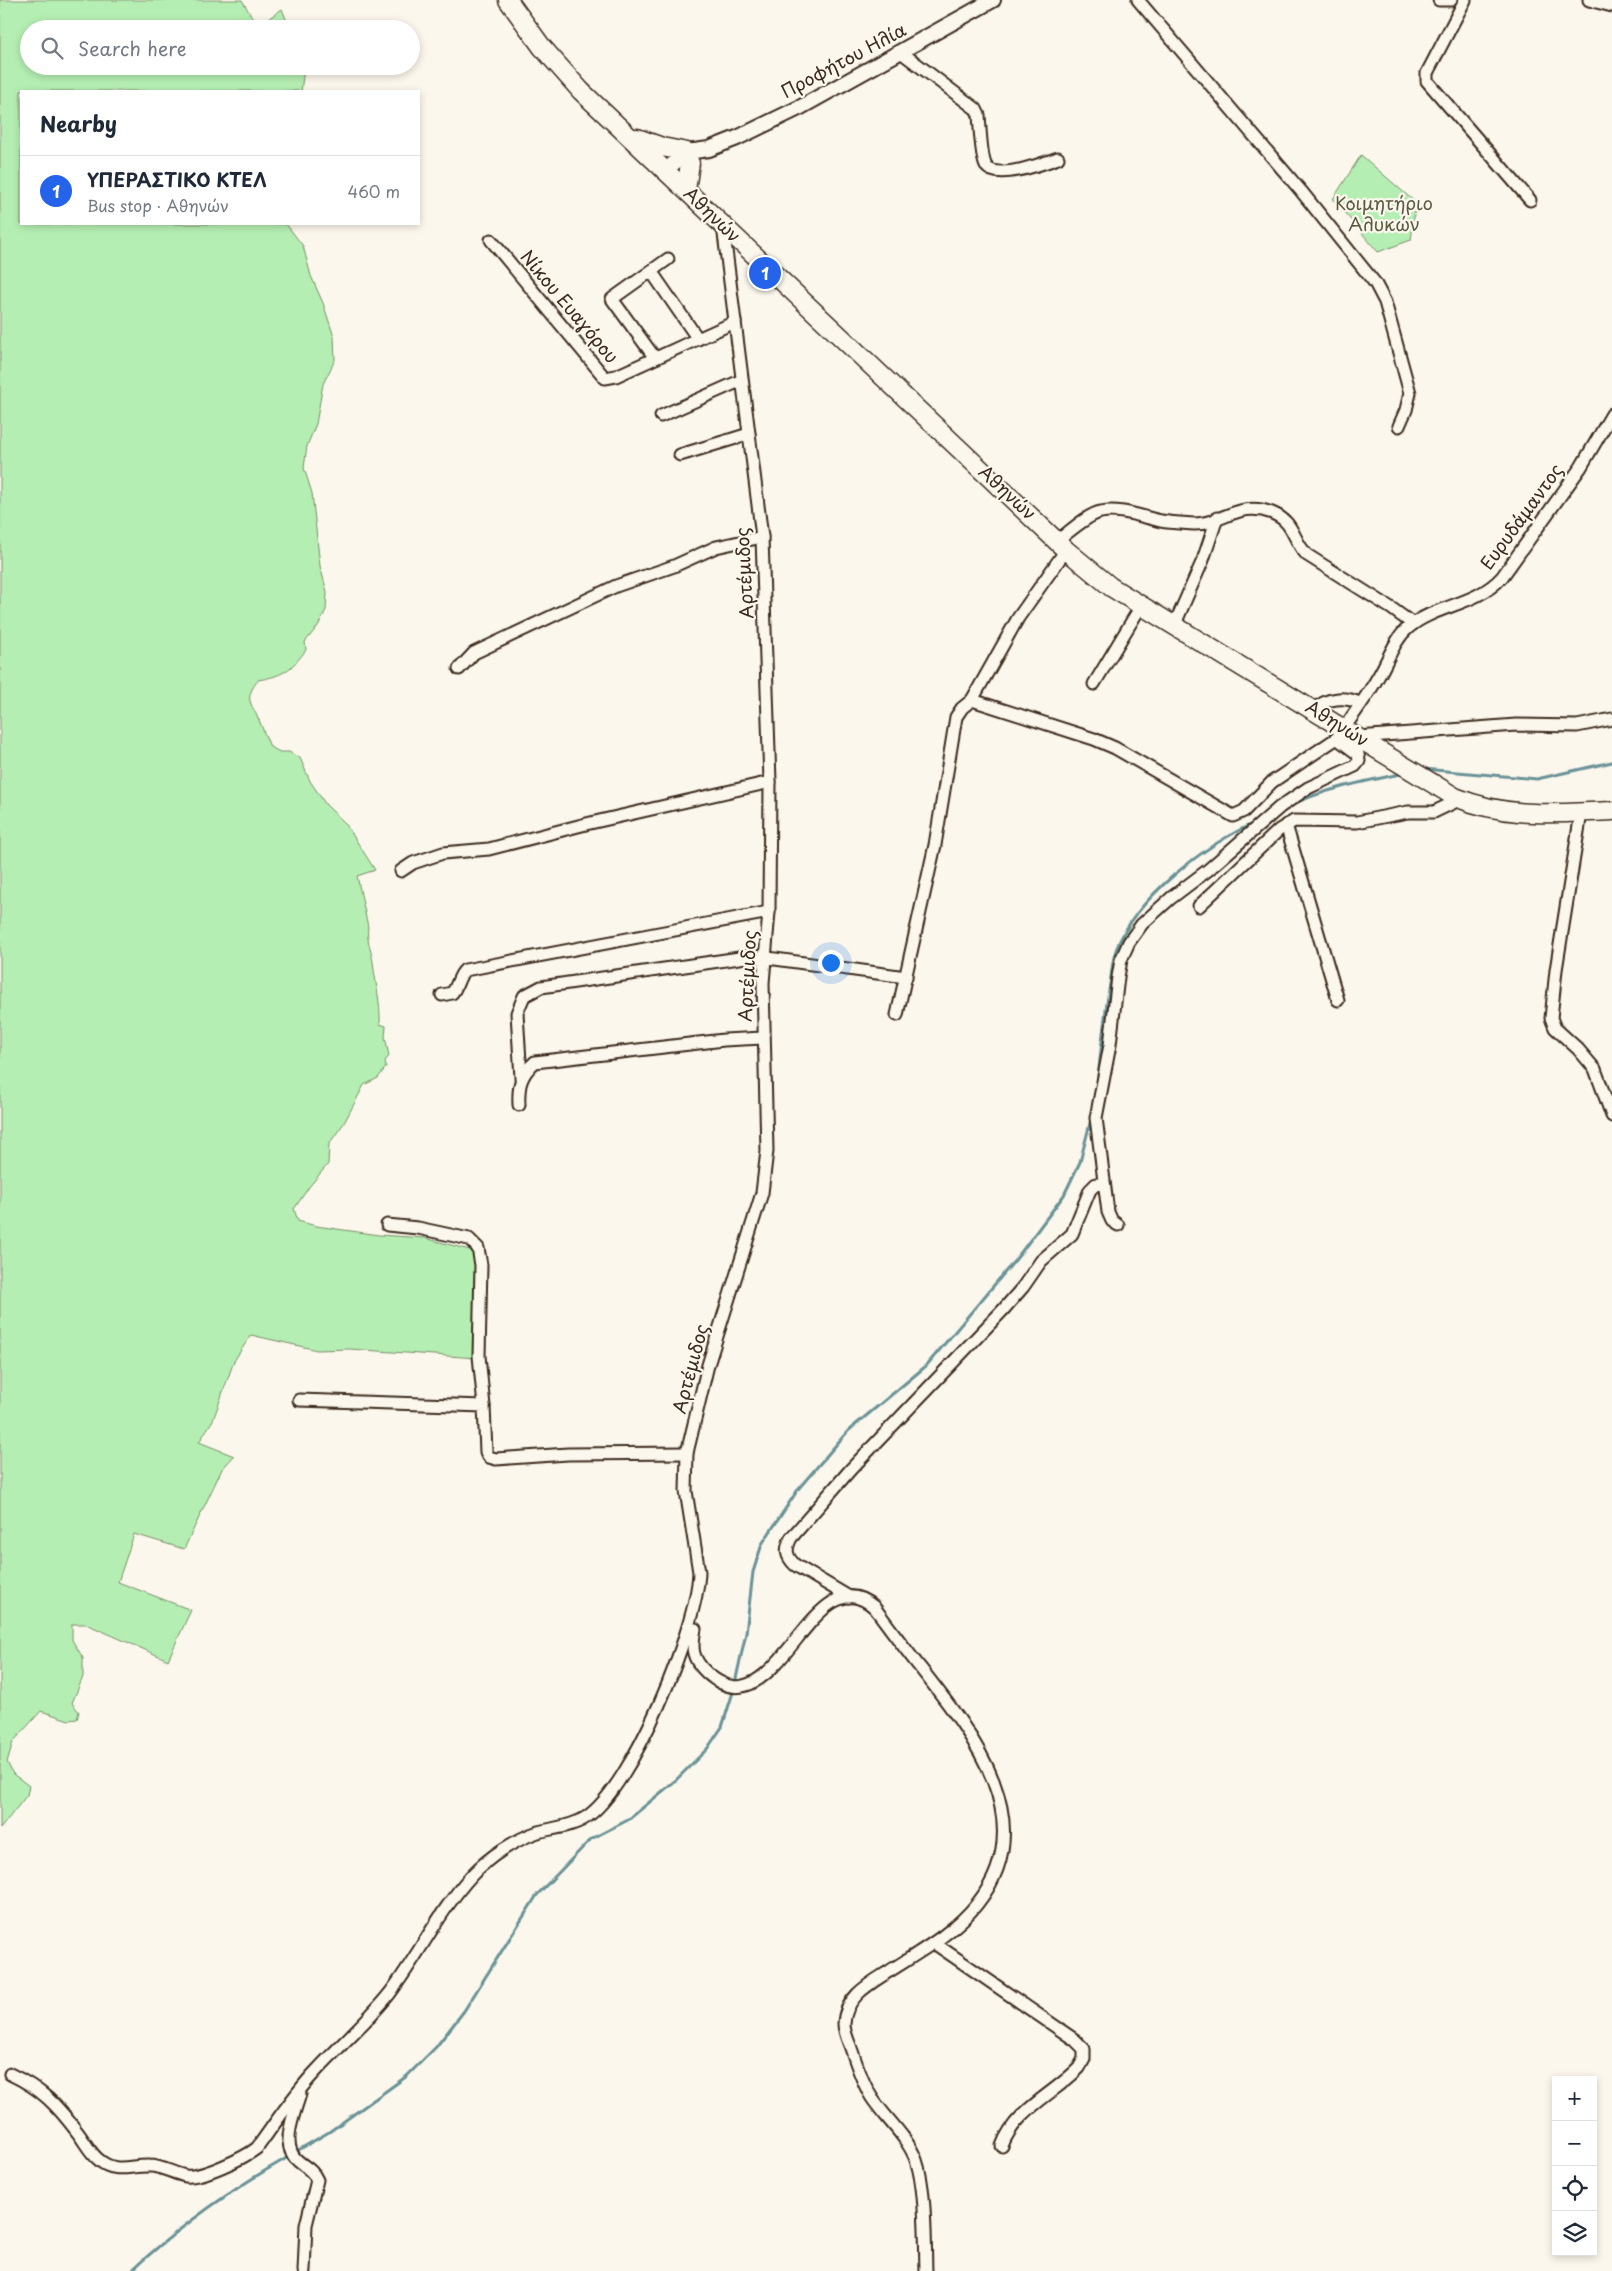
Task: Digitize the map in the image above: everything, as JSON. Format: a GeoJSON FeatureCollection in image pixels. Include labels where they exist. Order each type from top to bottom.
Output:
{"type":"FeatureCollection","features":[{"type":"Feature","properties":{"kind":"main road","name":"Αθηνών"},"geometry":{"type":"LineString","coordinates":[[508,0],[566,75],[1062,546],[1107,584],[1316,710],[1347,733],[1381,751],[1458,798],[1480,806],[1528,815],[1612,811]]}},
{"type":"Feature","properties":{"kind":"main road"},"geometry":{"type":"LineString","coordinates":[[627,133],[688,158],[686,190]]}},
{"type":"Feature","properties":{"kind":"street","name":"Προφήτου Ηλία"},"geometry":{"type":"LineString","coordinates":[[688,158],[737,138],[801,107],[993,0]]}},
{"type":"Feature","properties":{"kind":"street"},"geometry":{"type":"LineString","coordinates":[[1138,0],[1376,282],[1385,302],[1410,393],[1406,410],[1399,426]]}},
{"type":"Feature","properties":{"kind":"street"},"geometry":{"type":"LineString","coordinates":[[1439,0],[1451,0]]}},
{"type":"Feature","properties":{"kind":"street"},"geometry":{"type":"LineString","coordinates":[[1465,0],[1427,72],[1428,81],[1530,200]]}},
{"type":"Feature","properties":{"kind":"street"},"geometry":{"type":"LineString","coordinates":[[1590,0],[1612,6]]}},
{"type":"Feature","properties":{"kind":"street"},"geometry":{"type":"LineString","coordinates":[[901,52],[976,109],[979,115],[984,160],[989,168],[1000,172],[1013,171],[1029,168],[1058,158]]}},
{"type":"Feature","properties":{"kind":"street"},"geometry":{"type":"LineString","coordinates":[[669,174],[688,158]]}},
{"type":"Feature","properties":{"kind":"street","name":"Αρτέμιδος"},"geometry":{"type":"LineString","coordinates":[[10,2074],[40,2090],[69,2120],[98,2160],[109,2167],[121,2169],[153,2166],[189,2176],[233,2162],[257,2148],[302,2088],[390,1992],[435,1924],[473,1874],[519,1839],[574,1824],[587,1817],[608,1796],[624,1773],[681,1653],[692,1618],[699,1572],[686,1491],[687,1453],[708,1365],[753,1225],[765,1176],[767,1151],[763,1038],[764,956],[769,912],[770,782],[762,538],[723,226]]}},
{"type":"Feature","properties":{"kind":"street","name":"Νίκου Ευαγόρου"},"geometry":{"type":"LineString","coordinates":[[492,240],[603,378],[612,378],[735,322]]}},
{"type":"Feature","properties":{"kind":"street"},"geometry":{"type":"LineString","coordinates":[[655,358],[612,299],[668,259]]}},
{"type":"Feature","properties":{"kind":"street"},"geometry":{"type":"LineString","coordinates":[[651,271],[698,339]]}},
{"type":"Feature","properties":{"kind":"street"},"geometry":{"type":"LineString","coordinates":[[661,416],[742,380]]}},
{"type":"Feature","properties":{"kind":"street","name":"Ευρυδάμαντος"},"geometry":{"type":"LineString","coordinates":[[1347,733],[1360,704],[1378,678],[1397,642],[1413,624],[1474,597],[1497,583],[1581,467],[1612,416]]}},
{"type":"Feature","properties":{"kind":"street"},"geometry":{"type":"LineString","coordinates":[[680,455],[749,434]]}},
{"type":"Feature","properties":{"kind":"street"},"geometry":{"type":"LineString","coordinates":[[897,1015],[935,845],[956,716],[972,700],[1018,618],[1062,546],[1095,513],[1103,511],[1124,512],[1163,521],[1196,524],[1237,510],[1271,512],[1284,519],[1292,529],[1300,548],[1307,555],[1413,624]]}},
{"type":"Feature","properties":{"kind":"street"},"geometry":{"type":"LineString","coordinates":[[1174,626],[1203,560],[1217,518]]}},
{"type":"Feature","properties":{"kind":"street"},"geometry":{"type":"LineString","coordinates":[[459,669],[474,653],[616,586],[674,566],[716,547],[762,538]]}},
{"type":"Feature","properties":{"kind":"street"},"geometry":{"type":"LineString","coordinates":[[1094,684],[1141,606]]}},
{"type":"Feature","properties":{"kind":"street"},"geometry":{"type":"LineString","coordinates":[[972,700],[1094,739],[1115,748],[1233,816],[1244,811],[1272,782],[1347,733],[1516,725],[1577,726],[1612,719]]}},
{"type":"Feature","properties":{"kind":"street"},"geometry":{"type":"LineString","coordinates":[[1316,710],[1323,703],[1335,700],[1350,700],[1360,704]]}},
{"type":"Feature","properties":{"kind":"street"},"geometry":{"type":"LineString","coordinates":[[1118,1225],[1110,1217],[1096,1118],[1110,1045],[1121,960],[1129,942],[1142,924],[1280,807],[1308,788],[1355,766],[1359,761],[1358,754],[1347,733]]}},
{"type":"Feature","properties":{"kind":"street"},"geometry":{"type":"LineString","coordinates":[[401,871],[413,862],[444,853],[489,849],[586,824],[770,782]]}},
{"type":"Feature","properties":{"kind":"street"},"geometry":{"type":"LineString","coordinates":[[1199,906],[1286,825],[1298,820],[1357,822],[1408,812],[1434,812],[1458,798]]}},
{"type":"Feature","properties":{"kind":"street"},"geometry":{"type":"LineString","coordinates":[[1581,813],[1555,979],[1551,1018],[1556,1028],[1595,1069],[1612,1116]]}},
{"type":"Feature","properties":{"kind":"street"},"geometry":{"type":"LineString","coordinates":[[1286,825],[1338,1000]]}},
{"type":"Feature","properties":{"kind":"street"},"geometry":{"type":"LineString","coordinates":[[442,995],[452,993],[461,973],[465,970],[769,912]]}},
{"type":"Feature","properties":{"kind":"street"},"geometry":{"type":"LineString","coordinates":[[519,1105],[518,1088],[521,1078],[517,1013],[520,1004],[530,991],[541,987],[735,958],[764,956],[906,977]]}},
{"type":"Feature","properties":{"kind":"street"},"geometry":{"type":"LineString","coordinates":[[521,1078],[535,1062],[724,1040],[763,1038]]}},
{"type":"Feature","properties":{"kind":"street"},"geometry":{"type":"LineString","coordinates":[[849,1597],[795,1565],[788,1558],[787,1552],[791,1538],[804,1520],[851,1469],[1003,1310],[1023,1287],[1041,1261],[1072,1234],[1090,1190],[1096,1184],[1104,1185]]}},
{"type":"Feature","properties":{"kind":"street"},"geometry":{"type":"LineString","coordinates":[[387,1225],[418,1228],[469,1239],[478,1248],[480,1259],[479,1356],[486,1452],[491,1458],[687,1453]]}},
{"type":"Feature","properties":{"kind":"street"},"geometry":{"type":"LineString","coordinates":[[299,1400],[484,1406]]}},
{"type":"Feature","properties":{"kind":"street"},"geometry":{"type":"LineString","coordinates":[[698,1586],[701,1595],[693,1640],[693,1654],[700,1666],[713,1678],[733,1687],[742,1687],[754,1682],[787,1652],[815,1615],[833,1603],[849,1597],[858,1597],[874,1607],[949,1703],[980,1750],[998,1794],[1004,1832],[1002,1853],[993,1880],[978,1904],[965,1918],[934,1943],[860,1992],[848,2005],[844,2024],[846,2035],[866,2086],[872,2097],[911,2149],[916,2160],[923,2209],[926,2271]]}},
{"type":"Feature","properties":{"kind":"street"},"geometry":{"type":"LineString","coordinates":[[934,1943],[1075,2040],[1084,2049],[1084,2059],[1080,2068],[1015,2123],[1002,2146]]}},
{"type":"Feature","properties":{"kind":"street"},"geometry":{"type":"LineString","coordinates":[[302,2088],[291,2127],[289,2145],[295,2158],[308,2167],[316,2180],[306,2225],[304,2271]]}},
{"type":"Feature","properties":{"kind":"green space"},"geometry":{"type":"Polygon","coordinates":[[[0,0],[242,0],[254,20],[20,20],[20,75],[303,75],[301,90],[20,90],[20,225],[287,225],[303,246],[311,276],[323,303],[334,337],[335,360],[323,384],[316,424],[307,446],[304,468],[312,493],[320,566],[327,592],[326,610],[318,626],[305,642],[306,650],[301,657],[286,671],[258,680],[251,692],[250,700],[270,747],[280,752],[289,752],[300,758],[310,781],[326,805],[345,823],[375,870],[357,876],[368,927],[368,940],[379,1000],[380,1024],[386,1026],[385,1037],[389,1056],[385,1061],[386,1067],[378,1078],[364,1085],[344,1123],[329,1144],[328,1164],[294,1209],[298,1221],[316,1226],[379,1235],[425,1238],[477,1252],[476,1358],[350,1349],[317,1350],[251,1335],[234,1361],[213,1420],[199,1442],[234,1456],[222,1469],[184,1549],[134,1534],[118,1582],[191,1610],[168,1660],[86,1624],[72,1624],[72,1640],[83,1658],[83,1677],[72,1703],[79,1712],[77,1719],[69,1720],[41,1711],[13,1742],[7,1762],[13,1774],[29,1786],[27,1795],[0,1829],[0,0]]]}},
{"type":"Feature","properties":{"kind":"green space"},"geometry":{"type":"Polygon","coordinates":[[[282,9],[286,20],[266,20],[282,9]]]}},
{"type":"Feature","properties":{"kind":"green space","name":"Κοιμητήριο Αλυκών"},"geometry":{"type":"Polygon","coordinates":[[[1361,155],[1416,203],[1411,240],[1378,252],[1333,199],[1361,155]]]}},
{"type":"Feature","properties":{"kind":"waterway"},"geometry":{"type":"LineString","coordinates":[[1423,769],[1537,779],[1612,762]]}},
{"type":"Feature","properties":{"kind":"waterway"},"geometry":{"type":"LineString","coordinates":[[1293,804],[1334,789],[1405,773]]}},
{"type":"Feature","properties":{"kind":"waterway"},"geometry":{"type":"LineString","coordinates":[[1097,1086],[1114,958],[1126,930],[1139,911],[1174,875],[1215,844],[1256,822]]}},
{"type":"Feature","properties":{"kind":"waterway"},"geometry":{"type":"LineString","coordinates":[[735,1683],[746,1633],[753,1572],[762,1544],[799,1488],[848,1431],[926,1366],[1016,1259],[1064,1195],[1080,1162],[1091,1119]]}},
{"type":"Feature","properties":{"kind":"waterway"},"geometry":{"type":"LineString","coordinates":[[295,2152],[329,2132],[407,2076],[436,2047],[464,2011],[537,1895],[591,1839],[628,1820],[676,1780],[707,1749],[722,1727],[734,1689]]}},
{"type":"Feature","properties":{"kind":"waterway"},"geometry":{"type":"LineString","coordinates":[[131,2271],[207,2209],[290,2156]]}},
{"type":"Feature","properties":{"kind":"place","name":"ΥΠΕΡΑΣΤΙΚΟ ΚΤΕΛ"},"geometry":{"type":"Point","coordinates":[765,273]}}]}
